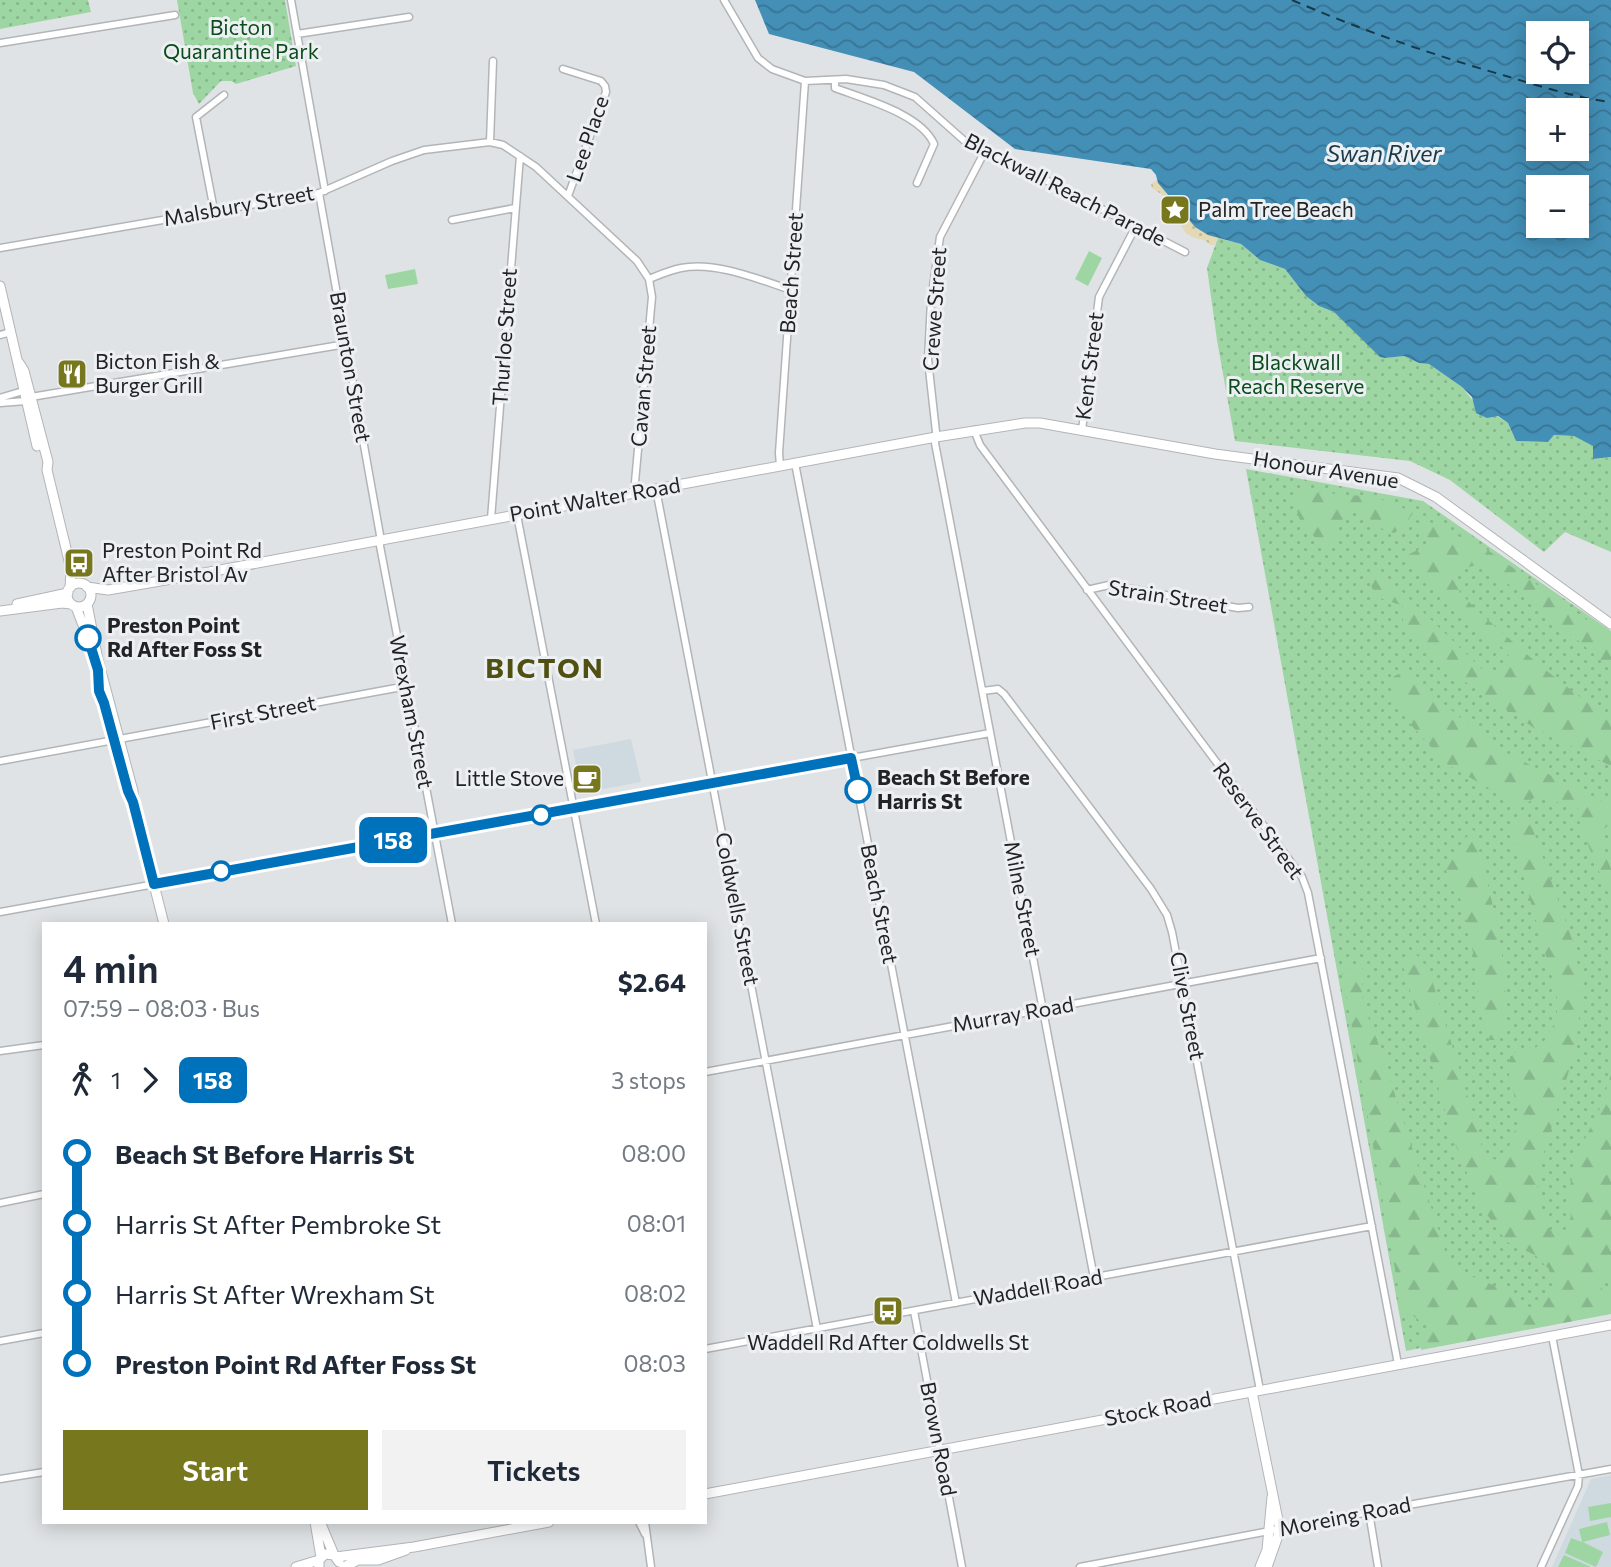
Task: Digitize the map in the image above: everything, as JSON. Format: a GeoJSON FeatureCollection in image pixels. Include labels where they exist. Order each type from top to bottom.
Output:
{"type":"FeatureCollection","features":[{"type":"Feature","properties":{"kind":"street","name":"Braunton Street"},"geometry":{"type":"LineString","coordinates":[[291,0],[380,541]]}},
{"type":"Feature","properties":{"kind":"street","name":"Blackwall Reach Parade"},"geometry":{"type":"LineString","coordinates":[[724,0],[758,58],[772,69],[805,81],[846,79],[884,85],[915,97],[968,144],[985,150],[1185,252]]}},
{"type":"Feature","properties":{"kind":"street"},"geometry":{"type":"LineString","coordinates":[[0,43],[175,15]]}},
{"type":"Feature","properties":{"kind":"street"},"geometry":{"type":"LineString","coordinates":[[297,34],[409,17]]}},
{"type":"Feature","properties":{"kind":"street"},"geometry":{"type":"LineString","coordinates":[[493,61],[490,142],[503,145],[536,167],[637,261],[649,279],[680,268],[697,267],[738,272],[791,290]]}},
{"type":"Feature","properties":{"kind":"street","name":"Lee Place"},"geometry":{"type":"LineString","coordinates":[[563,69],[601,82],[606,92],[568,196]]}},
{"type":"Feature","properties":{"kind":"street","name":"Blackwall Reach Parade"},"geometry":{"type":"LineString","coordinates":[[835,80],[835,88],[894,110],[929,133],[934,144],[917,183]]}},
{"type":"Feature","properties":{"kind":"street","name":"Beach Street"},"geometry":{"type":"LineString","coordinates":[[780,466],[805,81]]}},
{"type":"Feature","properties":{"kind":"street"},"geometry":{"type":"LineString","coordinates":[[214,210],[196,117],[224,95]]}},
{"type":"Feature","properties":{"kind":"street","name":"Malsbury Street"},"geometry":{"type":"LineString","coordinates":[[0,248],[322,192],[424,150],[490,142]]}},
{"type":"Feature","properties":{"kind":"street","name":"Crewe Street"},"geometry":{"type":"LineString","coordinates":[[936,437],[929,360],[932,300],[940,237],[985,150]]}},
{"type":"Feature","properties":{"kind":"street","name":"Thurloe Street"},"geometry":{"type":"LineString","coordinates":[[491,519],[520,156]]}},
{"type":"Feature","properties":{"kind":"street"},"geometry":{"type":"LineString","coordinates":[[452,220],[515,208]]}},
{"type":"Feature","properties":{"kind":"street","name":"Kent Street"},"geometry":{"type":"LineString","coordinates":[[1082,430],[1098,297],[1136,226]]}},
{"type":"Feature","properties":{"kind":"street","name":"Cavan Street"},"geometry":{"type":"LineString","coordinates":[[635,493],[652,297],[649,279]]}},
{"type":"Feature","properties":{"kind":"street"},"geometry":{"type":"LineString","coordinates":[[0,286],[19,363],[18,372],[30,396],[42,463],[47,470],[72,569],[69,590],[98,670],[99,691],[117,740]]}},
{"type":"Feature","properties":{"kind":"street"},"geometry":{"type":"LineString","coordinates":[[0,335],[11,332]]}},
{"type":"Feature","properties":{"kind":"street"},"geometry":{"type":"LineString","coordinates":[[0,400],[5,404],[30,396],[346,344]]}},
{"type":"Feature","properties":{"kind":"street","name":"Point Walter Road"},"geometry":{"type":"LineString","coordinates":[[1,611],[62,603],[74,605],[89,601],[108,590],[974,430],[1025,423],[1082,430]]}},
{"type":"Feature","properties":{"kind":"street","name":"Reserve Street"},"geometry":{"type":"LineString","coordinates":[[974,430],[980,445],[1302,877],[1308,893],[1321,958],[1398,1364]]}},
{"type":"Feature","properties":{"kind":"street","name":"Honour Avenue"},"geometry":{"type":"LineString","coordinates":[[1082,430],[1215,454],[1398,478],[1436,497],[1611,624]]}},
{"type":"Feature","properties":{"kind":"street","name":"Milne Street"},"geometry":{"type":"LineString","coordinates":[[936,437],[1094,1278]]}},
{"type":"Feature","properties":{"kind":"street","name":"Beach Street"},"geometry":{"type":"LineString","coordinates":[[795,463],[956,1303]]}},
{"type":"Feature","properties":{"kind":"street","name":"Coldwells Street"},"geometry":{"type":"LineString","coordinates":[[656,489],[817,1329]]}},
{"type":"Feature","properties":{"kind":"street"},"geometry":{"type":"LineString","coordinates":[[517,515],[596,922]]}},
{"type":"Feature","properties":{"kind":"street","name":"Wrexham Street"},"geometry":{"type":"LineString","coordinates":[[380,541],[452,922]]}},
{"type":"Feature","properties":{"kind":"street"},"geometry":{"type":"LineString","coordinates":[[72,569],[85,586],[89,601],[96,650],[164,922]]}},
{"type":"Feature","properties":{"kind":"street","name":"Point Walter Road"},"geometry":{"type":"LineString","coordinates":[[1,611],[36,599],[51,598],[76,584],[108,590]]}},
{"type":"Feature","properties":{"kind":"street","name":"Strain Street"},"geometry":{"type":"LineString","coordinates":[[1087,590],[1109,585],[1238,608],[1249,607]]}},
{"type":"Feature","properties":{"kind":"street","name":"First Street"},"geometry":{"type":"LineString","coordinates":[[0,761],[407,686]]}},
{"type":"Feature","properties":{"kind":"street","name":"Clive Street"},"geometry":{"type":"LineString","coordinates":[[982,691],[998,689],[1004,694],[1160,903],[1172,932],[1233,1251],[1272,1496],[1280,1530]]}},
{"type":"Feature","properties":{"kind":"street"},"geometry":{"type":"LineString","coordinates":[[0,912],[990,733]]}},
{"type":"Feature","properties":{"kind":"street","name":"Murray Road"},"geometry":{"type":"LineString","coordinates":[[707,1072],[1321,958]]}},
{"type":"Feature","properties":{"kind":"street"},"geometry":{"type":"LineString","coordinates":[[0,1051],[42,1045]]}},
{"type":"Feature","properties":{"kind":"street"},"geometry":{"type":"LineString","coordinates":[[0,1202],[42,1194]]}},
{"type":"Feature","properties":{"kind":"street","name":"Waddell Road"},"geometry":{"type":"LineString","coordinates":[[707,1349],[1371,1226]]}},
{"type":"Feature","properties":{"kind":"street","name":"Brown Road"},"geometry":{"type":"LineString","coordinates":[[914,1311],[962,1567]]}},
{"type":"Feature","properties":{"kind":"street","name":"Stock Road"},"geometry":{"type":"LineString","coordinates":[[707,1494],[1611,1325]]}},
{"type":"Feature","properties":{"kind":"street"},"geometry":{"type":"LineString","coordinates":[[0,1341],[42,1333]]}},
{"type":"Feature","properties":{"kind":"street"},"geometry":{"type":"LineString","coordinates":[[1541,1567],[1578,1486],[1579,1475],[1552,1336]]}},
{"type":"Feature","properties":{"kind":"street","name":"Moreing Road"},"geometry":{"type":"LineString","coordinates":[[1080,1567],[1611,1469]]}},
{"type":"Feature","properties":{"kind":"street"},"geometry":{"type":"LineString","coordinates":[[0,1479],[42,1472]]}},
{"type":"Feature","properties":{"kind":"street","name":"Clive Street"},"geometry":{"type":"LineString","coordinates":[[1260,1567],[1267,1550],[1272,1496]]}},
{"type":"Feature","properties":{"kind":"street"},"geometry":{"type":"LineString","coordinates":[[1369,1512],[1378,1567]]}},
{"type":"Feature","properties":{"kind":"street"},"geometry":{"type":"LineString","coordinates":[[315,1524],[320,1561]]}},
{"type":"Feature","properties":{"kind":"street"},"geometry":{"type":"LineString","coordinates":[[322,1524],[341,1567],[358,1560],[378,1560],[414,1547]]}},
{"type":"Feature","properties":{"kind":"street"},"geometry":{"type":"LineString","coordinates":[[296,1567],[320,1561],[325,1554],[335,1556],[414,1547],[538,1524]]}},
{"type":"Feature","properties":{"kind":"street"},"geometry":{"type":"LineString","coordinates":[[640,1524],[646,1536]]}},
{"type":"Feature","properties":{"kind":"street"},"geometry":{"type":"LineString","coordinates":[[645,1524],[652,1567]]}},
{"type":"Feature","properties":{"kind":"street"},"geometry":{"type":"LineString","coordinates":[[1266,1567],[1280,1530]]}},
{"type":"Feature","properties":{"kind":"shaded area"},"geometry":{"type":"Polygon","coordinates":[[[631,739],[641,782],[581,793],[573,750],[631,739]]]}},
{"type":"Feature","properties":{"kind":"shaded area"},"geometry":{"type":"Polygon","coordinates":[[[1611,1475],[1611,1567],[1552,1567],[1591,1479],[1611,1475]]]}},
{"type":"Feature","properties":{"kind":"green space"},"geometry":{"type":"Polygon","coordinates":[[[0,0],[88,0],[91,12],[0,29],[0,0]]]}},
{"type":"Feature","properties":{"kind":"green space","name":"Bicton Quarantine Park"},"geometry":{"type":"Polygon","coordinates":[[[177,0],[285,0],[296,66],[236,84],[221,81],[199,104],[193,93],[177,0]]]}},
{"type":"Feature","properties":{"kind":"green space","name":"Blackwall Reach Reserve"},"geometry":{"type":"Polygon","coordinates":[[[1218,238],[1241,244],[1260,260],[1285,269],[1306,296],[1319,306],[1334,312],[1380,356],[1404,356],[1429,364],[1462,387],[1474,402],[1508,423],[1516,441],[1548,442],[1554,435],[1574,436],[1594,446],[1593,459],[1611,457],[1611,552],[1565,532],[1544,552],[1450,480],[1410,461],[1235,441],[1207,268],[1218,238]]]}},
{"type":"Feature","properties":{"kind":"green space"},"geometry":{"type":"Polygon","coordinates":[[[1089,251],[1102,258],[1088,286],[1075,279],[1089,251]]]}},
{"type":"Feature","properties":{"kind":"green space"},"geometry":{"type":"Polygon","coordinates":[[[415,269],[418,284],[388,289],[385,275],[415,269]]]}},
{"type":"Feature","properties":{"kind":"green space"},"geometry":{"type":"Polygon","coordinates":[[[1246,469],[1423,501],[1611,631],[1611,1310],[1406,1351],[1246,469]]]}},
{"type":"Feature","properties":{"kind":"green space"},"geometry":{"type":"Polygon","coordinates":[[[1299,491],[1375,497],[1413,512],[1406,525],[1394,533],[1381,528],[1353,509],[1344,518],[1327,550],[1299,518],[1299,491]]]}},
{"type":"Feature","properties":{"kind":"green space"},"geometry":{"type":"Polygon","coordinates":[[[1423,518],[1455,536],[1472,539],[1611,637],[1611,668],[1530,600],[1495,575],[1476,565],[1462,569],[1456,579],[1460,593],[1479,612],[1538,664],[1611,721],[1611,766],[1534,728],[1458,677],[1403,621],[1403,606],[1377,597],[1369,582],[1369,575],[1376,572],[1393,583],[1482,669],[1499,673],[1508,665],[1509,656],[1497,641],[1488,646],[1404,557],[1429,544],[1423,529],[1423,518]]]}},
{"type":"Feature","properties":{"kind":"green space"},"geometry":{"type":"Polygon","coordinates":[[[1404,671],[1497,748],[1611,806],[1611,824],[1597,833],[1611,869],[1611,900],[1581,828],[1577,807],[1535,797],[1522,807],[1448,765],[1411,725],[1395,702],[1393,677],[1404,671]]]}},
{"type":"Feature","properties":{"kind":"green space"},"geometry":{"type":"Polygon","coordinates":[[[1516,820],[1530,821],[1574,945],[1582,988],[1576,1048],[1539,1168],[1537,1194],[1547,1227],[1562,1237],[1571,1217],[1568,1199],[1575,1159],[1601,1106],[1611,1074],[1611,1272],[1599,1282],[1603,1291],[1611,1294],[1611,1314],[1421,1350],[1420,1333],[1430,1328],[1402,1308],[1342,972],[1353,964],[1361,967],[1365,974],[1367,980],[1362,984],[1363,1004],[1380,1048],[1449,1263],[1468,1275],[1516,1294],[1522,1310],[1534,1309],[1555,1288],[1554,1279],[1549,1269],[1535,1255],[1507,1242],[1480,1205],[1454,1141],[1403,966],[1415,953],[1429,970],[1484,1156],[1497,1160],[1508,1149],[1521,1114],[1509,1079],[1510,1057],[1518,1050],[1533,1049],[1543,1043],[1557,1019],[1557,995],[1509,825],[1516,820]]]}},
{"type":"Feature","properties":{"kind":"green space"},"geometry":{"type":"Polygon","coordinates":[[[1473,829],[1493,905],[1504,967],[1504,1021],[1498,1040],[1490,1040],[1479,1010],[1473,952],[1463,905],[1444,866],[1473,829]]]}},
{"type":"Feature","properties":{"kind":"green space"},"geometry":{"type":"Polygon","coordinates":[[[1611,1503],[1611,1517],[1590,1521],[1588,1507],[1611,1503]]]}},
{"type":"Feature","properties":{"kind":"green space"},"geometry":{"type":"Polygon","coordinates":[[[1607,1522],[1610,1535],[1583,1542],[1603,1552],[1596,1567],[1565,1553],[1571,1538],[1582,1542],[1579,1529],[1607,1522]]]}},
{"type":"Feature","properties":{"kind":"green space"},"geometry":{"type":"Polygon","coordinates":[[[1564,1555],[1591,1567],[1558,1567],[1564,1555]]]}},
{"type":"Feature","properties":{"kind":"sand","name":"Palm Tree Beach"},"geometry":{"type":"Polygon","coordinates":[[[1156,180],[1195,227],[1218,238],[1214,245],[1185,232],[1179,221],[1169,213],[1164,196],[1152,188],[1151,184],[1156,180]]]}},
{"type":"Feature","properties":{"kind":"water","name":"Swan River"},"geometry":{"type":"Polygon","coordinates":[[[755,0],[1611,0],[1611,457],[1593,459],[1593,446],[1574,436],[1554,435],[1548,442],[1516,441],[1508,423],[1498,416],[1487,418],[1476,413],[1472,397],[1429,364],[1404,356],[1380,357],[1334,312],[1319,306],[1306,296],[1285,269],[1260,260],[1241,244],[1208,235],[1195,227],[1158,183],[1151,169],[1015,149],[914,72],[769,34],[755,0]]]}},
{"type":"Feature","properties":{"kind":"ferry route"},"geometry":{"type":"LineString","coordinates":[[1292,0],[1371,32],[1451,59],[1558,91],[1611,102]]}},
{"type":"Feature","properties":{"kind":"bus line","name":"158"},"geometry":{"type":"LineString","coordinates":[[88,638],[98,670],[99,691],[133,802],[154,884],[851,758],[858,790]]}},
{"type":"Feature","properties":{"kind":"place","name":"Palm Tree Beach"},"geometry":{"type":"Point","coordinates":[1175,210]}},
{"type":"Feature","properties":{"kind":"place","name":"Bicton Fish & Burger Grill"},"geometry":{"type":"Point","coordinates":[72,374]}},
{"type":"Feature","properties":{"kind":"place","name":"Preston Point Rd After Bristol Av"},"geometry":{"type":"Point","coordinates":[79,563]}},
{"type":"Feature","properties":{"kind":"place","name":"Preston Point Rd After Foss St"},"geometry":{"type":"Point","coordinates":[88,638]}},
{"type":"Feature","properties":{"kind":"place","name":"Little Stove"},"geometry":{"type":"Point","coordinates":[587,779]}},
{"type":"Feature","properties":{"kind":"place","name":"Beach St Before Harris St"},"geometry":{"type":"Point","coordinates":[858,790]}},
{"type":"Feature","properties":{"kind":"place","name":"Waddell Rd After Coldwells St"},"geometry":{"type":"Point","coordinates":[888,1311]}},
{"type":"Feature","properties":{"kind":"district","name":"BICTON"},"geometry":{"type":"Point","coordinates":[545,668]}}]}
